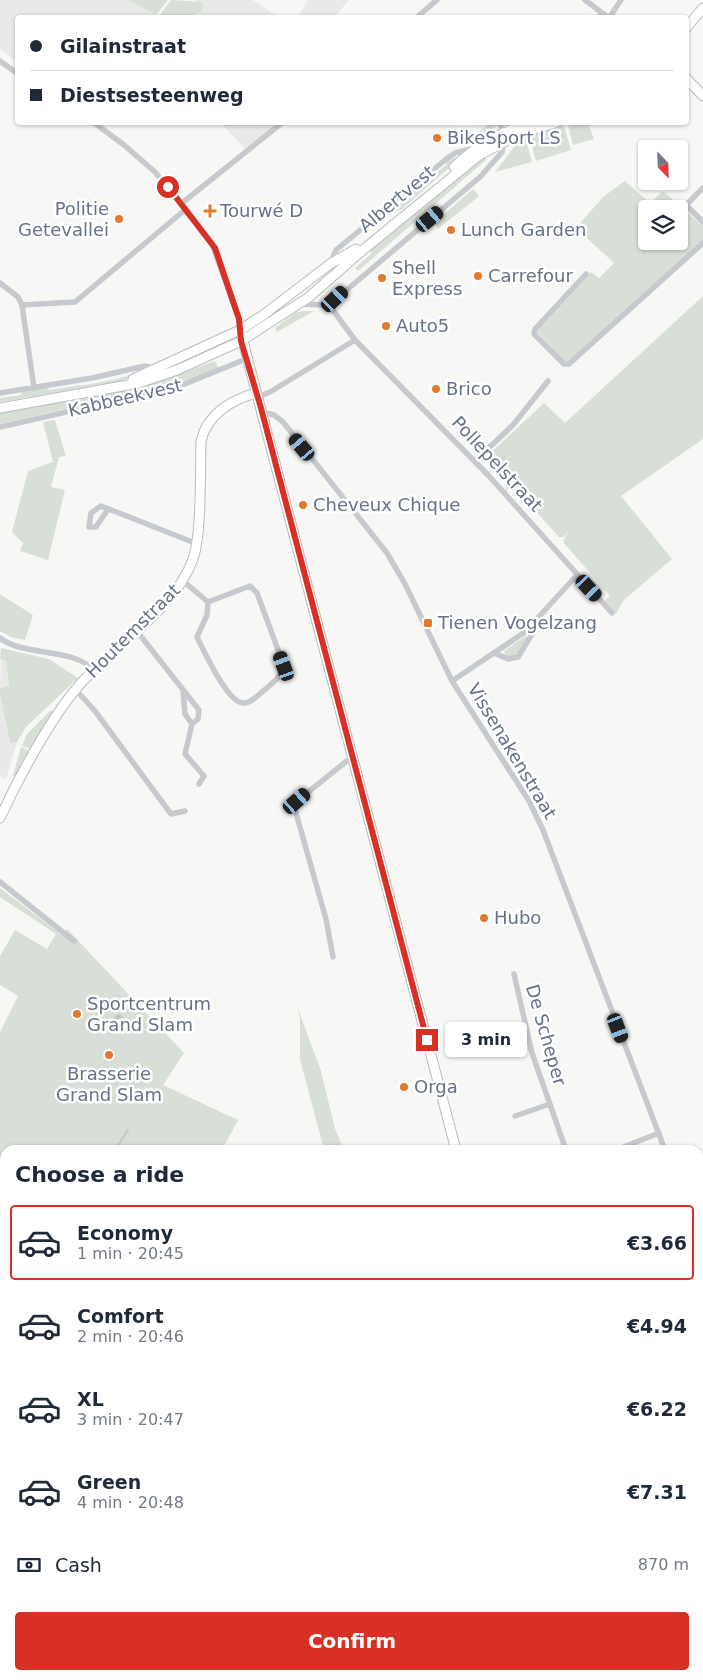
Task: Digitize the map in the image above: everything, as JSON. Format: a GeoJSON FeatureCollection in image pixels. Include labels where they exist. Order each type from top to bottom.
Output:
{"type":"FeatureCollection","features":[{"type":"Feature","properties":{"kind":"main road"},"geometry":{"type":"LineString","coordinates":[[689,24],[703,8]]}},
{"type":"Feature","properties":{"kind":"main road"},"geometry":{"type":"LineString","coordinates":[[689,81],[703,96]]}},
{"type":"Feature","properties":{"kind":"main road","name":"Albertvest"},"geometry":{"type":"LineString","coordinates":[[240,330],[262,316],[330,264],[369,239],[439,181],[475,148],[502,132],[524,125]]}},
{"type":"Feature","properties":{"kind":"main road","name":"Albertvest"},"geometry":{"type":"LineString","coordinates":[[241,341],[298,304],[502,132],[541,125]]}},
{"type":"Feature","properties":{"kind":"main road"},"geometry":{"type":"LineString","coordinates":[[240,330],[241,341],[262,412],[455,1145]]}},
{"type":"Feature","properties":{"kind":"main road","name":"Kabbeekvest"},"geometry":{"type":"LineString","coordinates":[[0,404],[123,382],[156,369],[240,330]]}},
{"type":"Feature","properties":{"kind":"main road","name":"Kabbeekvest"},"geometry":{"type":"LineString","coordinates":[[0,408],[139,383],[177,370],[241,341]]}},
{"type":"Feature","properties":{"kind":"main road","name":"Houtemstraat"},"geometry":{"type":"LineString","coordinates":[[0,818],[35,752],[76,690],[136,630],[162,607],[183,581],[193,558],[201,442],[204,429],[212,416],[226,407],[257,395]]}},
{"type":"Feature","properties":{"kind":"street"},"geometry":{"type":"LineString","coordinates":[[420,15],[437,0]]}},
{"type":"Feature","properties":{"kind":"street"},"geometry":{"type":"LineString","coordinates":[[585,0],[606,15]]}},
{"type":"Feature","properties":{"kind":"street"},"geometry":{"type":"LineString","coordinates":[[608,15],[621,0]]}},
{"type":"Feature","properties":{"kind":"street"},"geometry":{"type":"LineString","coordinates":[[0,61],[15,72]]}},
{"type":"Feature","properties":{"kind":"street"},"geometry":{"type":"LineString","coordinates":[[97,125],[137,156],[184,206],[215,248],[239,319],[240,330]]}},
{"type":"Feature","properties":{"kind":"street"},"geometry":{"type":"LineString","coordinates":[[22,305],[75,302],[279,125]]}},
{"type":"Feature","properties":{"kind":"street","name":"Albertvest"},"geometry":{"type":"LineString","coordinates":[[327,305],[480,177],[502,152],[502,132]]}},
{"type":"Feature","properties":{"kind":"street"},"geometry":{"type":"LineString","coordinates":[[703,188],[686,205],[703,222]]}},
{"type":"Feature","properties":{"kind":"street"},"geometry":{"type":"LineString","coordinates":[[586,274],[535,329],[534,334],[564,364],[569,364],[703,243]]}},
{"type":"Feature","properties":{"kind":"street"},"geometry":{"type":"LineString","coordinates":[[0,283],[18,297],[22,305],[34,388]]}},
{"type":"Feature","properties":{"kind":"street"},"geometry":{"type":"LineString","coordinates":[[298,304],[327,305]]}},
{"type":"Feature","properties":{"kind":"street","name":"Pollepelstraat"},"geometry":{"type":"LineString","coordinates":[[327,305],[355,340],[475,461],[612,613]]}},
{"type":"Feature","properties":{"kind":"street"},"geometry":{"type":"LineString","coordinates":[[257,395],[270,392],[355,340]]}},
{"type":"Feature","properties":{"kind":"street","name":"Kabbeekvest"},"geometry":{"type":"LineString","coordinates":[[0,427],[180,386],[246,359]]}},
{"type":"Feature","properties":{"kind":"street","name":"Kabbeekvest"},"geometry":{"type":"LineString","coordinates":[[0,393],[145,366],[156,369]]}},
{"type":"Feature","properties":{"kind":"street"},"geometry":{"type":"LineString","coordinates":[[475,461],[513,425],[548,381]]}},
{"type":"Feature","properties":{"kind":"street","name":"Vissenakenstraat"},"geometry":{"type":"LineString","coordinates":[[262,412],[274,415],[283,422],[387,553],[405,584],[452,681],[529,801],[543,830],[663,1145]]}},
{"type":"Feature","properties":{"kind":"street"},"geometry":{"type":"LineString","coordinates":[[108,509],[195,543]]}},
{"type":"Feature","properties":{"kind":"street"},"geometry":{"type":"LineString","coordinates":[[452,681],[525,632],[577,575]]}},
{"type":"Feature","properties":{"kind":"street"},"geometry":{"type":"LineString","coordinates":[[183,581],[208,602]]}},
{"type":"Feature","properties":{"kind":"street"},"geometry":{"type":"LineString","coordinates":[[250,586],[257,592],[284,666],[282,674],[252,700],[243,703],[235,700],[228,692],[197,637],[207,615],[208,602],[250,586]]}},
{"type":"Feature","properties":{"kind":"street"},"geometry":{"type":"LineString","coordinates":[[494,654],[508,659],[518,657],[532,634],[533,623]]}},
{"type":"Feature","properties":{"kind":"street"},"geometry":{"type":"LineString","coordinates":[[136,630],[199,710],[198,719],[192,724],[185,754],[204,776],[199,784]]}},
{"type":"Feature","properties":{"kind":"street"},"geometry":{"type":"LineString","coordinates":[[0,638],[12,645],[83,662],[94,671]]}},
{"type":"Feature","properties":{"kind":"street"},"geometry":{"type":"LineString","coordinates":[[76,690],[95,711],[171,814],[185,811]]}},
{"type":"Feature","properties":{"kind":"street"},"geometry":{"type":"LineString","coordinates":[[184,690],[185,714],[192,724]]}},
{"type":"Feature","properties":{"kind":"street"},"geometry":{"type":"LineString","coordinates":[[333,957],[326,919],[294,806],[297,801],[353,756]]}},
{"type":"Feature","properties":{"kind":"street"},"geometry":{"type":"LineString","coordinates":[[0,882],[74,941]]}},
{"type":"Feature","properties":{"kind":"street","name":"De Scheper"},"geometry":{"type":"LineString","coordinates":[[514,974],[524,1026],[564,1145]]}},
{"type":"Feature","properties":{"kind":"street","name":"De Scheper"},"geometry":{"type":"LineString","coordinates":[[515,1116],[550,1104]]}},
{"type":"Feature","properties":{"kind":"street"},"geometry":{"type":"LineString","coordinates":[[629,1145],[659,1133]]}},
{"type":"Feature","properties":{"kind":"shaded area"},"geometry":{"type":"Polygon","coordinates":[[[0,0],[129,0],[156,15],[15,15],[15,60],[0,49],[0,0]]]}},
{"type":"Feature","properties":{"kind":"shaded area"},"geometry":{"type":"Polygon","coordinates":[[[129,0],[168,0],[156,15],[129,0]]]}},
{"type":"Feature","properties":{"kind":"shaded area"},"geometry":{"type":"Polygon","coordinates":[[[171,0],[201,2],[203,5],[202,11],[193,15],[160,15],[171,0]]]}},
{"type":"Feature","properties":{"kind":"shaded area"},"geometry":{"type":"Polygon","coordinates":[[[196,0],[253,0],[276,15],[196,15],[196,0]]]}},
{"type":"Feature","properties":{"kind":"shaded area"},"geometry":{"type":"Polygon","coordinates":[[[308,0],[349,0],[336,15],[299,15],[308,0]]]}},
{"type":"Feature","properties":{"kind":"shaded area"},"geometry":{"type":"Polygon","coordinates":[[[223,125],[277,125],[246,150],[223,125]]]}},
{"type":"Feature","properties":{"kind":"shaded area"},"geometry":{"type":"Polygon","coordinates":[[[487,125],[498,125],[474,143],[461,147],[487,125]]]}},
{"type":"Feature","properties":{"kind":"shaded area"},"geometry":{"type":"Polygon","coordinates":[[[589,125],[594,139],[573,145],[568,126],[589,125]]]}},
{"type":"Feature","properties":{"kind":"shaded area"},"geometry":{"type":"Polygon","coordinates":[[[564,126],[571,150],[536,161],[529,136],[564,126]]]}},
{"type":"Feature","properties":{"kind":"shaded area"},"geometry":{"type":"Polygon","coordinates":[[[525,137],[532,162],[495,172],[518,142],[525,137]]]}},
{"type":"Feature","properties":{"kind":"shaded area"},"geometry":{"type":"Polygon","coordinates":[[[466,153],[401,210],[393,212],[392,210],[446,165],[445,162],[466,153]]]}},
{"type":"Feature","properties":{"kind":"shaded area"},"geometry":{"type":"Polygon","coordinates":[[[484,156],[487,159],[358,271],[355,268],[371,254],[370,250],[484,156]]]}},
{"type":"Feature","properties":{"kind":"shaded area"},"geometry":{"type":"Polygon","coordinates":[[[625,181],[647,200],[638,200],[638,250],[688,250],[688,213],[703,226],[703,241],[570,361],[564,361],[537,332],[539,327],[591,272],[599,278],[614,263],[576,228],[603,197],[625,181]]]}},
{"type":"Feature","properties":{"kind":"shaded area"},"geometry":{"type":"Polygon","coordinates":[[[473,189],[479,196],[438,229],[434,223],[473,189]]]}},
{"type":"Feature","properties":{"kind":"shaded area"},"geometry":{"type":"Polygon","coordinates":[[[663,191],[673,200],[653,200],[663,191]]]}},
{"type":"Feature","properties":{"kind":"shaded area"},"geometry":{"type":"Polygon","coordinates":[[[703,296],[703,439],[621,496],[672,559],[624,600],[616,614],[604,601],[610,596],[563,542],[569,529],[564,537],[559,537],[512,485],[506,491],[505,481],[485,458],[544,403],[565,423],[703,296]]]}},
{"type":"Feature","properties":{"kind":"shaded area"},"geometry":{"type":"Polygon","coordinates":[[[314,311],[277,332],[275,328],[296,312],[314,311]]]}},
{"type":"Feature","properties":{"kind":"shaded area"},"geometry":{"type":"Polygon","coordinates":[[[215,361],[219,369],[194,379],[0,424],[0,412],[158,382],[215,361]]]}},
{"type":"Feature","properties":{"kind":"shaded area"},"geometry":{"type":"Polygon","coordinates":[[[143,368],[148,369],[121,381],[0,402],[0,398],[21,395],[21,391],[48,387],[49,390],[106,381],[128,376],[143,368]]]}},
{"type":"Feature","properties":{"kind":"shaded area"},"geometry":{"type":"Polygon","coordinates":[[[55,420],[66,456],[59,457],[51,487],[65,490],[48,560],[20,551],[23,543],[12,532],[28,471],[53,462],[43,422],[55,420]]]}},
{"type":"Feature","properties":{"kind":"shaded area"},"geometry":{"type":"Polygon","coordinates":[[[0,594],[33,615],[25,640],[11,637],[0,631],[0,594]]]}},
{"type":"Feature","properties":{"kind":"shaded area"},"geometry":{"type":"Polygon","coordinates":[[[525,636],[528,638],[519,652],[513,656],[505,656],[504,651],[525,636]]]}},
{"type":"Feature","properties":{"kind":"shaded area"},"geometry":{"type":"Polygon","coordinates":[[[1,648],[49,659],[78,678],[26,727],[17,742],[12,743],[10,742],[0,695],[0,688],[9,686],[6,661],[0,659],[1,648]]]}},
{"type":"Feature","properties":{"kind":"shaded area"},"geometry":{"type":"Polygon","coordinates":[[[1,658],[6,661],[9,687],[0,688],[1,658]]]}},
{"type":"Feature","properties":{"kind":"shaded area"},"geometry":{"type":"Polygon","coordinates":[[[0,695],[10,741],[17,742],[6,779],[0,777],[0,695]]]}},
{"type":"Feature","properties":{"kind":"shaded area"},"geometry":{"type":"Polygon","coordinates":[[[51,710],[54,712],[31,749],[22,746],[27,734],[51,710]]]}},
{"type":"Feature","properties":{"kind":"shaded area"},"geometry":{"type":"Polygon","coordinates":[[[21,747],[30,751],[16,776],[13,776],[21,747]]]}},
{"type":"Feature","properties":{"kind":"shaded area"},"geometry":{"type":"Polygon","coordinates":[[[0,888],[62,935],[67,929],[184,1053],[163,1085],[238,1120],[225,1145],[0,1145],[0,1032],[18,996],[0,985],[0,956],[15,930],[47,949],[56,934],[0,897],[0,888]]]}},
{"type":"Feature","properties":{"kind":"shaded area"},"geometry":{"type":"Polygon","coordinates":[[[297,1006],[321,1071],[335,1129],[342,1145],[323,1145],[300,1059],[300,1018],[297,1006]]]}},
{"type":"Feature","properties":{"kind":"shaded area"},"geometry":{"type":"Polygon","coordinates":[[[120,1014],[124,1018],[114,1032],[109,1034],[107,1028],[116,1015],[120,1014]]]}},
{"type":"Feature","properties":{"kind":"waterway"},"geometry":{"type":"LineString","coordinates":[[118,1145],[128,1130]]}},
{"type":"Feature","properties":{"kind":"place","name":"BikeSport LS"},"geometry":{"type":"Point","coordinates":[437,138]}},
{"type":"Feature","properties":{"kind":"place","name":"Tourwé D"},"geometry":{"type":"Point","coordinates":[210,211]}},
{"type":"Feature","properties":{"kind":"place","name":"Politie Getevallei"},"geometry":{"type":"Point","coordinates":[119,219]}},
{"type":"Feature","properties":{"kind":"place","name":"Lunch Garden"},"geometry":{"type":"Point","coordinates":[451,230]}},
{"type":"Feature","properties":{"kind":"place","name":"Carrefour"},"geometry":{"type":"Point","coordinates":[478,276]}},
{"type":"Feature","properties":{"kind":"place","name":"Shell Express"},"geometry":{"type":"Point","coordinates":[382,278]}},
{"type":"Feature","properties":{"kind":"place","name":"Auto5"},"geometry":{"type":"Point","coordinates":[386,326]}},
{"type":"Feature","properties":{"kind":"place","name":"Brico"},"geometry":{"type":"Point","coordinates":[436,389]}},
{"type":"Feature","properties":{"kind":"place","name":"Cheveux Chique"},"geometry":{"type":"Point","coordinates":[303,505]}},
{"type":"Feature","properties":{"kind":"place","name":"Tienen Vogelzang"},"geometry":{"type":"Point","coordinates":[428,623]}},
{"type":"Feature","properties":{"kind":"place","name":"Hubo"},"geometry":{"type":"Point","coordinates":[484,918]}},
{"type":"Feature","properties":{"kind":"place","name":"Sportcentrum Grand Slam"},"geometry":{"type":"Point","coordinates":[77,1014]}},
{"type":"Feature","properties":{"kind":"place","name":"Brasserie Grand Slam"},"geometry":{"type":"Point","coordinates":[109,1055]}},
{"type":"Feature","properties":{"kind":"place","name":"Orga"},"geometry":{"type":"Point","coordinates":[404,1087]}},
{"type":"Feature","properties":{"kind":"route"},"geometry":{"type":"LineString","coordinates":[[168,187],[215,248],[239,319],[243,349],[261,408],[427,1040]]}}]}
